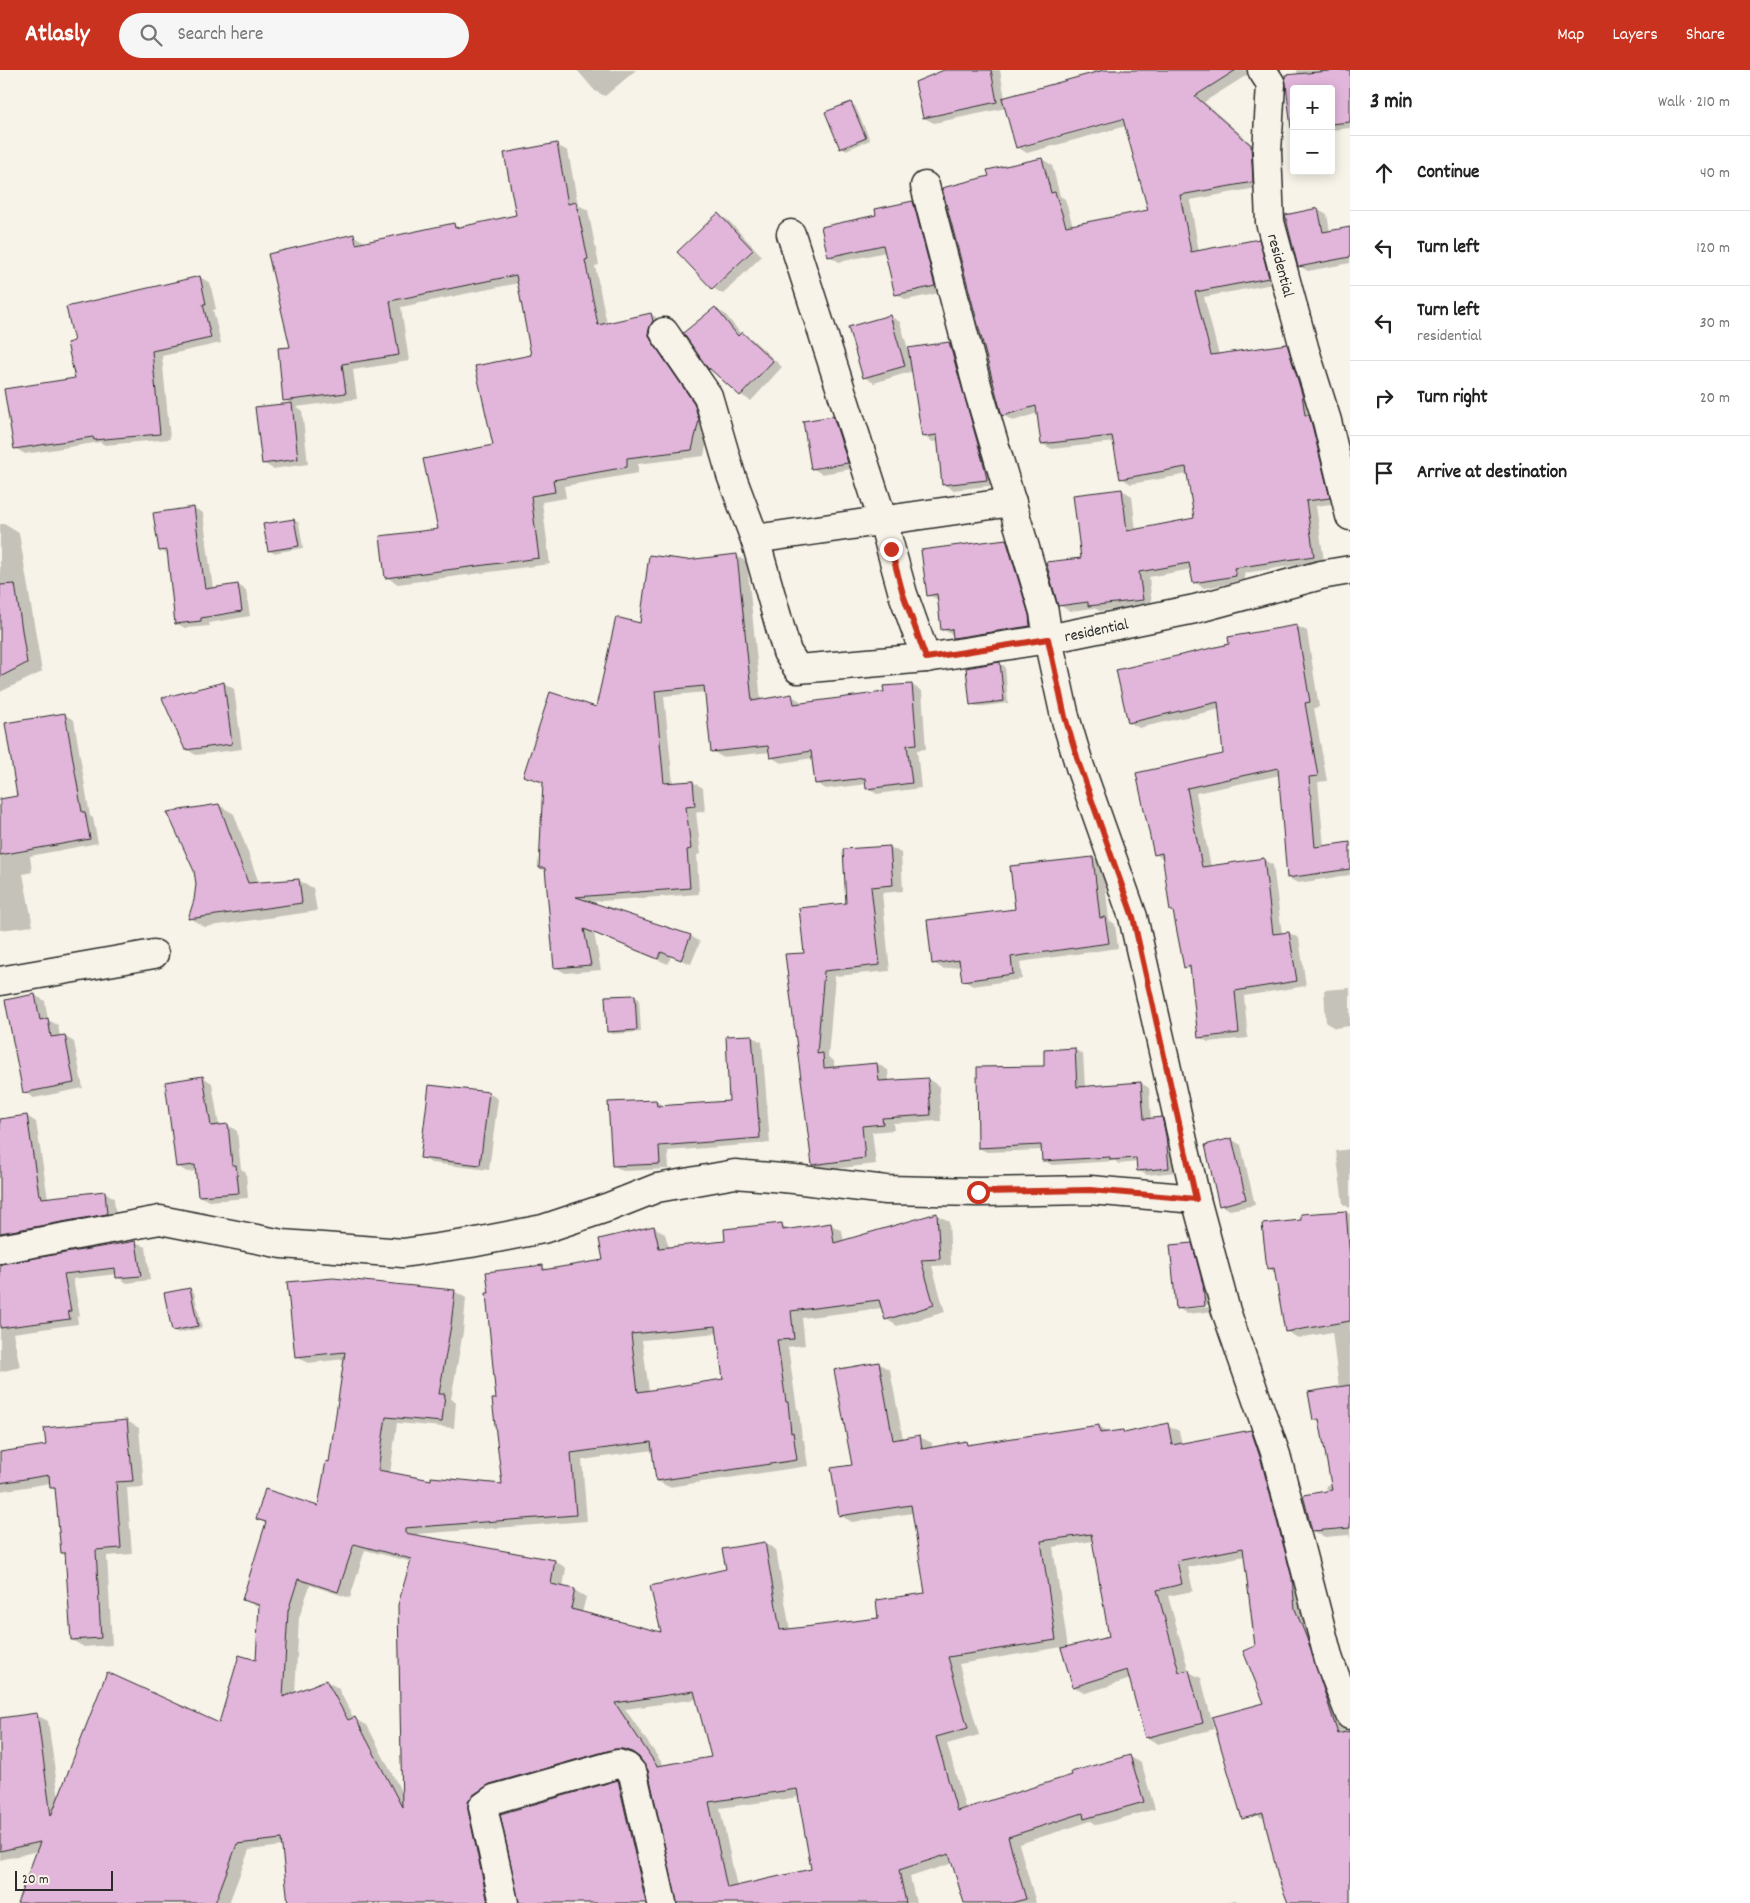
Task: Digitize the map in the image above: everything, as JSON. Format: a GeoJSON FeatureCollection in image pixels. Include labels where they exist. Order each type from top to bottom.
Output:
{"type":"FeatureCollection","features":[{"type":"Feature","properties":{"kind":"street","name":"residential"},"geometry":{"type":"LineString","coordinates":[[1262,70],[1271,84],[1267,152],[1270,222],[1305,351],[1327,421],[1350,516]]}},
{"type":"Feature","properties":{"kind":"street"},"geometry":{"type":"LineString","coordinates":[[925,186],[978,389],[1044,612],[1065,717],[1133,917],[1196,1199],[1226,1312],[1276,1455],[1329,1660],[1350,1715]]}},
{"type":"Feature","properties":{"kind":"street"},"geometry":{"type":"LineString","coordinates":[[791,234],[883,521],[903,594],[926,658]]}},
{"type":"Feature","properties":{"kind":"street"},"geometry":{"type":"LineString","coordinates":[[664,332],[708,396],[731,475],[755,539],[1012,502]]}},
{"type":"Feature","properties":{"kind":"street","name":"residential"},"geometry":{"type":"LineString","coordinates":[[755,539],[787,652],[798,669],[926,658],[1048,639],[1195,609],[1350,570]]}},
{"type":"Feature","properties":{"kind":"street"},"geometry":{"type":"LineString","coordinates":[[0,981],[154,954]]}},
{"type":"Feature","properties":{"kind":"street"},"geometry":{"type":"LineString","coordinates":[[0,1249],[160,1220],[282,1244],[403,1253],[472,1243],[543,1229],[609,1207],[657,1188],[735,1174],[886,1190],[978,1192],[1090,1190],[1196,1199]]}},
{"type":"Feature","properties":{"kind":"street"},"geometry":{"type":"LineString","coordinates":[[504,1903],[484,1807],[494,1799],[618,1764],[627,1767],[633,1774],[662,1903]]}},
{"type":"Feature","properties":{"kind":"building"},"geometry":{"type":"Polygon","coordinates":[[[944,70],[991,70],[997,102],[923,118],[915,82],[944,70]]]}},
{"type":"Feature","properties":{"kind":"building"},"geometry":{"type":"Polygon","coordinates":[[[1104,70],[1236,70],[1195,96],[1251,145],[1253,182],[1180,195],[1191,252],[1259,239],[1269,278],[1195,292],[1211,355],[1287,344],[1302,394],[1305,415],[1309,415],[1312,425],[1330,498],[1306,501],[1314,556],[1234,568],[1236,576],[1193,583],[1189,563],[1139,572],[1143,600],[1088,606],[1088,602],[1058,606],[1046,562],[1081,558],[1073,495],[1122,489],[1127,531],[1194,518],[1186,467],[1120,479],[1112,436],[1041,444],[1036,406],[1002,416],[942,188],[989,176],[987,170],[1042,158],[1051,193],[1055,192],[1066,226],[1148,210],[1123,119],[1016,148],[1002,98],[1104,70]]]}},
{"type":"Feature","properties":{"kind":"building"},"geometry":{"type":"Polygon","coordinates":[[[1350,70],[1350,122],[1335,124],[1335,85],[1290,85],[1290,119],[1285,75],[1350,70]]]}},
{"type":"Feature","properties":{"kind":"building"},"geometry":{"type":"Polygon","coordinates":[[[851,102],[866,138],[840,149],[825,112],[851,102]]]}},
{"type":"Feature","properties":{"kind":"building"},"geometry":{"type":"Polygon","coordinates":[[[557,143],[568,204],[576,202],[588,259],[585,260],[598,325],[651,313],[653,321],[648,333],[651,340],[694,403],[699,420],[692,450],[627,458],[627,467],[553,480],[555,492],[531,496],[539,558],[385,578],[380,536],[438,529],[423,459],[493,445],[475,366],[531,355],[516,275],[390,301],[399,355],[342,364],[346,393],[283,401],[278,348],[290,347],[268,254],[354,234],[356,244],[454,223],[455,228],[516,215],[504,153],[557,143]]]}},
{"type":"Feature","properties":{"kind":"building"},"geometry":{"type":"Polygon","coordinates":[[[913,201],[935,286],[895,295],[883,245],[828,257],[821,227],[876,215],[875,209],[913,201]]]}},
{"type":"Feature","properties":{"kind":"building"},"geometry":{"type":"Polygon","coordinates":[[[1318,208],[1323,232],[1350,227],[1350,257],[1298,267],[1285,215],[1318,208]]]}},
{"type":"Feature","properties":{"kind":"building"},"geometry":{"type":"Polygon","coordinates":[[[718,213],[753,250],[712,289],[677,252],[718,213]]]}},
{"type":"Feature","properties":{"kind":"building"},"geometry":{"type":"Polygon","coordinates":[[[200,276],[206,304],[203,304],[211,338],[152,351],[160,434],[94,440],[93,437],[14,449],[4,389],[75,378],[67,343],[74,341],[66,307],[200,276]]]}},
{"type":"Feature","properties":{"kind":"building"},"geometry":{"type":"Polygon","coordinates":[[[715,307],[738,336],[742,332],[773,361],[740,396],[709,368],[709,370],[683,333],[715,307]]]}},
{"type":"Feature","properties":{"kind":"building"},"geometry":{"type":"Polygon","coordinates":[[[890,315],[905,366],[863,378],[848,327],[890,315]]]}},
{"type":"Feature","properties":{"kind":"building"},"geometry":{"type":"Polygon","coordinates":[[[949,342],[987,480],[942,485],[937,435],[922,437],[908,348],[949,342]]]}},
{"type":"Feature","properties":{"kind":"building"},"geometry":{"type":"Polygon","coordinates":[[[292,403],[298,459],[262,464],[255,407],[292,403]]]}},
{"type":"Feature","properties":{"kind":"building"},"geometry":{"type":"Polygon","coordinates":[[[833,416],[848,463],[811,469],[803,421],[833,416]]]}},
{"type":"Feature","properties":{"kind":"building"},"geometry":{"type":"Polygon","coordinates":[[[194,507],[205,589],[238,584],[242,611],[201,618],[201,621],[175,624],[167,550],[159,551],[153,513],[194,507]]]}},
{"type":"Feature","properties":{"kind":"building"},"geometry":{"type":"Polygon","coordinates":[[[294,519],[299,546],[268,551],[263,524],[294,519]]]}},
{"type":"Feature","properties":{"kind":"building"},"geometry":{"type":"Polygon","coordinates":[[[1006,539],[1029,615],[1030,626],[953,638],[952,629],[941,630],[937,594],[927,596],[921,550],[1006,539]]]}},
{"type":"Feature","properties":{"kind":"building"},"geometry":{"type":"Polygon","coordinates":[[[737,554],[752,701],[792,694],[794,704],[884,692],[883,686],[912,684],[917,744],[907,745],[912,783],[866,789],[865,778],[815,784],[811,751],[770,758],[768,746],[711,752],[704,686],[655,691],[664,783],[693,781],[695,806],[686,807],[691,849],[687,850],[690,888],[576,897],[691,935],[681,960],[661,952],[658,959],[584,929],[591,965],[554,968],[545,868],[539,868],[543,782],[523,776],[550,692],[596,707],[616,617],[640,623],[649,555],[687,560],[737,554]]]}},
{"type":"Feature","properties":{"kind":"building"},"geometry":{"type":"Polygon","coordinates":[[[15,584],[27,663],[0,677],[0,585],[15,584]]]}},
{"type":"Feature","properties":{"kind":"building"},"geometry":{"type":"Polygon","coordinates":[[[1297,625],[1310,702],[1305,703],[1318,776],[1309,777],[1315,847],[1350,842],[1350,869],[1287,878],[1278,768],[1187,788],[1202,867],[1264,858],[1273,934],[1289,932],[1297,981],[1235,991],[1239,1033],[1198,1038],[1190,966],[1184,968],[1173,911],[1170,911],[1162,853],[1154,855],[1136,773],[1223,754],[1218,702],[1128,723],[1116,670],[1229,644],[1228,637],[1297,625]]]}},
{"type":"Feature","properties":{"kind":"building"},"geometry":{"type":"Polygon","coordinates":[[[1000,662],[1004,701],[970,705],[966,668],[1000,662]]]}},
{"type":"Feature","properties":{"kind":"building"},"geometry":{"type":"Polygon","coordinates":[[[224,682],[232,744],[185,750],[162,698],[224,682]]]}},
{"type":"Feature","properties":{"kind":"building"},"geometry":{"type":"Polygon","coordinates":[[[65,713],[82,812],[85,812],[90,839],[0,855],[0,799],[17,796],[5,723],[65,713]]]}},
{"type":"Feature","properties":{"kind":"building"},"geometry":{"type":"Polygon","coordinates":[[[219,804],[248,883],[299,879],[302,903],[188,919],[194,900],[196,884],[194,871],[167,812],[219,804]]]}},
{"type":"Feature","properties":{"kind":"building"},"geometry":{"type":"Polygon","coordinates":[[[890,846],[893,885],[871,887],[880,965],[824,971],[817,1054],[823,1053],[824,1068],[877,1063],[879,1081],[928,1078],[931,1115],[882,1118],[883,1124],[862,1126],[865,1158],[812,1165],[785,954],[804,953],[799,908],[846,903],[843,849],[890,846]]]}},
{"type":"Feature","properties":{"kind":"building"},"geometry":{"type":"Polygon","coordinates":[[[1093,857],[1100,918],[1105,917],[1109,943],[1011,957],[1013,974],[962,981],[959,960],[932,964],[927,920],[1015,909],[1010,866],[1093,857]]]}},
{"type":"Feature","properties":{"kind":"building"},"geometry":{"type":"Polygon","coordinates":[[[35,994],[40,1020],[48,1018],[51,1037],[65,1035],[74,1083],[23,1093],[5,1000],[35,994]]]}},
{"type":"Feature","properties":{"kind":"building"},"geometry":{"type":"Polygon","coordinates":[[[635,995],[637,1030],[607,1032],[605,996],[635,995]]]}},
{"type":"Feature","properties":{"kind":"building"},"geometry":{"type":"Polygon","coordinates":[[[752,1035],[760,1138],[659,1146],[660,1164],[612,1166],[608,1102],[656,1100],[657,1106],[729,1101],[726,1036],[752,1035]]]}},
{"type":"Feature","properties":{"kind":"building"},"geometry":{"type":"Polygon","coordinates":[[[1075,1048],[1077,1087],[1141,1082],[1144,1119],[1162,1117],[1169,1168],[1137,1171],[1136,1158],[1110,1160],[1110,1157],[1042,1161],[1041,1145],[978,1148],[977,1067],[1044,1066],[1044,1050],[1075,1048]]]}},
{"type":"Feature","properties":{"kind":"building"},"geometry":{"type":"Polygon","coordinates":[[[203,1076],[211,1126],[228,1124],[232,1165],[236,1165],[239,1193],[198,1196],[195,1165],[176,1167],[165,1082],[203,1076]]]}},
{"type":"Feature","properties":{"kind":"building"},"geometry":{"type":"Polygon","coordinates":[[[429,1085],[489,1092],[480,1165],[420,1158],[429,1085]]]}},
{"type":"Feature","properties":{"kind":"building"},"geometry":{"type":"Polygon","coordinates":[[[27,1115],[39,1195],[41,1194],[42,1198],[105,1191],[107,1214],[0,1233],[0,1119],[27,1115]]]}},
{"type":"Feature","properties":{"kind":"building"},"geometry":{"type":"Polygon","coordinates":[[[1232,1138],[1246,1199],[1219,1206],[1205,1145],[1232,1138]]]}},
{"type":"Feature","properties":{"kind":"building"},"geometry":{"type":"Polygon","coordinates":[[[1346,1211],[1350,1259],[1350,1321],[1285,1332],[1274,1268],[1267,1269],[1262,1224],[1301,1220],[1301,1214],[1346,1211]]]}},
{"type":"Feature","properties":{"kind":"building"},"geometry":{"type":"Polygon","coordinates":[[[937,1213],[940,1259],[921,1260],[934,1305],[885,1320],[879,1300],[791,1311],[794,1339],[777,1340],[797,1460],[656,1481],[651,1442],[571,1453],[576,1515],[405,1528],[405,1533],[555,1560],[551,1584],[575,1589],[571,1609],[661,1632],[650,1586],[726,1569],[722,1549],[765,1542],[780,1630],[878,1618],[876,1600],[925,1593],[911,1505],[839,1516],[831,1468],[852,1465],[834,1370],[879,1362],[893,1440],[920,1435],[922,1449],[966,1441],[967,1445],[1099,1425],[1100,1433],[1123,1430],[1124,1433],[1168,1423],[1172,1445],[1251,1430],[1261,1460],[1292,1578],[1295,1609],[1308,1641],[1338,1734],[1350,1731],[1350,1903],[1288,1903],[1278,1877],[1263,1813],[1242,1819],[1212,1717],[1264,1703],[1243,1651],[1255,1646],[1243,1548],[1177,1561],[1182,1584],[1157,1590],[1179,1672],[1189,1670],[1203,1723],[1145,1738],[1127,1670],[1073,1687],[1061,1648],[1109,1637],[1091,1534],[1041,1541],[1056,1640],[948,1657],[968,1728],[936,1737],[957,1811],[1072,1775],[1071,1772],[1130,1755],[1144,1802],[1084,1819],[1083,1813],[1008,1837],[1026,1899],[1011,1903],[964,1903],[949,1854],[899,1870],[906,1903],[677,1903],[648,1770],[639,1757],[632,1752],[614,1749],[490,1784],[473,1795],[468,1802],[468,1810],[488,1903],[288,1903],[281,1839],[237,1844],[215,1903],[17,1903],[40,1842],[0,1851],[0,1718],[37,1713],[51,1816],[107,1672],[219,1723],[239,1655],[256,1660],[259,1605],[242,1600],[266,1522],[256,1519],[265,1489],[318,1506],[326,1461],[329,1462],[345,1352],[295,1357],[287,1282],[333,1278],[455,1290],[439,1394],[445,1394],[442,1422],[386,1417],[378,1470],[431,1480],[431,1477],[502,1484],[492,1399],[496,1399],[486,1293],[489,1293],[486,1272],[543,1265],[543,1270],[603,1260],[599,1239],[654,1226],[659,1248],[725,1241],[724,1229],[782,1223],[783,1230],[831,1223],[834,1243],[937,1213]],[[716,1326],[631,1334],[638,1392],[723,1379],[716,1326]],[[354,1544],[338,1592],[298,1579],[288,1611],[283,1697],[326,1680],[348,1720],[355,1717],[402,1807],[398,1605],[411,1559],[354,1544]],[[694,1691],[615,1703],[657,1766],[711,1757],[694,1691]],[[797,1789],[709,1802],[727,1888],[811,1869],[797,1789]]]}},
{"type":"Feature","properties":{"kind":"building"},"geometry":{"type":"Polygon","coordinates":[[[136,1241],[141,1276],[116,1278],[115,1268],[64,1274],[71,1311],[68,1311],[70,1319],[0,1328],[0,1264],[136,1241]]]}},
{"type":"Feature","properties":{"kind":"building"},"geometry":{"type":"Polygon","coordinates":[[[1192,1243],[1203,1284],[1205,1306],[1176,1309],[1170,1245],[1192,1243]]]}},
{"type":"Feature","properties":{"kind":"building"},"geometry":{"type":"Polygon","coordinates":[[[190,1288],[198,1326],[172,1331],[164,1293],[190,1288]]]}},
{"type":"Feature","properties":{"kind":"building"},"geometry":{"type":"Polygon","coordinates":[[[1350,1385],[1350,1528],[1312,1531],[1303,1495],[1332,1490],[1319,1419],[1313,1420],[1308,1392],[1350,1385]]]}},
{"type":"Feature","properties":{"kind":"building"},"geometry":{"type":"Polygon","coordinates":[[[127,1420],[133,1481],[116,1482],[121,1548],[96,1550],[101,1638],[71,1640],[65,1553],[61,1553],[55,1488],[50,1488],[49,1475],[0,1483],[0,1452],[46,1445],[44,1428],[127,1420]]]}},
{"type":"Feature","properties":{"kind":"building"},"geometry":{"type":"Polygon","coordinates":[[[618,1780],[646,1903],[519,1903],[500,1814],[618,1780]]]}},
{"type":"Feature","properties":{"kind":"route"},"geometry":{"type":"LineString","coordinates":[[891,549],[903,594],[926,658],[1048,639],[1065,717],[1080,767],[1133,917],[1196,1199],[1090,1190],[978,1192]]}}]}
